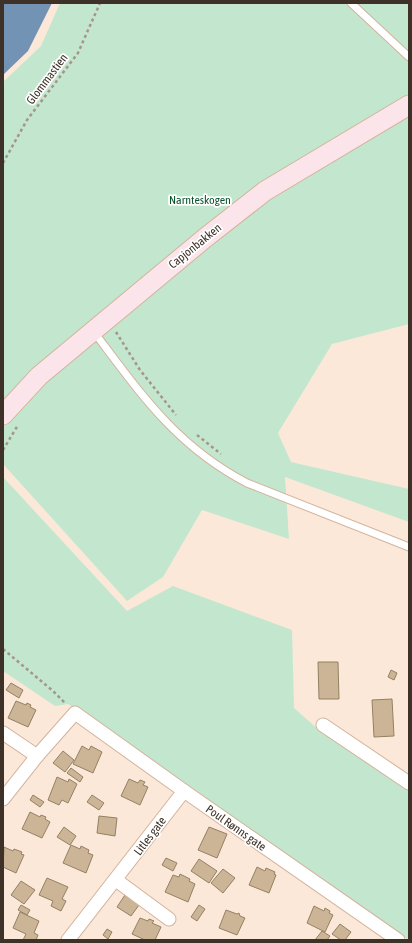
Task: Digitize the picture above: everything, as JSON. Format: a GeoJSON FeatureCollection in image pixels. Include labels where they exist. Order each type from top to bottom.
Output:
{"type":"FeatureCollection","features":[{"type":"Feature","properties":{"kind":"main road","name":"Capjonbakken"},"geometry":{"type":"LineString","coordinates":[[3,415],[39,376],[98,337],[204,238],[265,191],[409,105]]}},
{"type":"Feature","properties":{"kind":"street"},"geometry":{"type":"LineString","coordinates":[[3,800],[37,756],[75,713]]}},
{"type":"Feature","properties":{"kind":"street","name":"Poul Rønns gate"},"geometry":{"type":"LineString","coordinates":[[75,713],[398,940]]}},
{"type":"Feature","properties":{"kind":"street"},"geometry":{"type":"LineString","coordinates":[[323,725],[409,783]]}},
{"type":"Feature","properties":{"kind":"street"},"geometry":{"type":"LineString","coordinates":[[3,733],[37,756]]}},
{"type":"Feature","properties":{"kind":"street","name":"Litles gate"},"geometry":{"type":"LineString","coordinates":[[68,940],[184,791]]}},
{"type":"Feature","properties":{"kind":"street"},"geometry":{"type":"LineString","coordinates":[[116,880],[169,919]]}},
{"type":"Feature","properties":{"kind":"lane"},"geometry":{"type":"LineString","coordinates":[[351,3],[409,57]]}},
{"type":"Feature","properties":{"kind":"lane"},"geometry":{"type":"LineString","coordinates":[[98,337],[127,378],[165,422],[224,471],[247,483],[409,547]]}},
{"type":"Feature","properties":{"kind":"path","name":"Glommastien"},"geometry":{"type":"LineString","coordinates":[[3,162],[27,120],[78,53],[100,3]]}},
{"type":"Feature","properties":{"kind":"path"},"geometry":{"type":"LineString","coordinates":[[98,337],[116,332],[121,328]]}},
{"type":"Feature","properties":{"kind":"path"},"geometry":{"type":"LineString","coordinates":[[116,332],[140,370],[180,420]]}},
{"type":"Feature","properties":{"kind":"path"},"geometry":{"type":"LineString","coordinates":[[3,450],[21,420]]}},
{"type":"Feature","properties":{"kind":"path"},"geometry":{"type":"LineString","coordinates":[[191,431],[210,443],[224,456]]}},
{"type":"Feature","properties":{"kind":"path"},"geometry":{"type":"LineString","coordinates":[[3,649],[53,691],[75,713]]}},
{"type":"Feature","properties":{"kind":"green space","name":"Narnteskogen"},"geometry":{"type":"Polygon","coordinates":[[[60,3],[409,3],[409,324],[332,344],[278,433],[291,462],[409,489],[409,522],[285,477],[289,539],[202,510],[163,577],[127,601],[3,464],[3,82],[41,46],[60,3]]]}},
{"type":"Feature","properties":{"kind":"green space"},"geometry":{"type":"Polygon","coordinates":[[[3,477],[127,611],[173,586],[292,630],[294,708],[319,730],[409,790],[409,940],[68,704],[55,706],[3,671],[3,477]]]}},
{"type":"Feature","properties":{"kind":"water"},"geometry":{"type":"Polygon","coordinates":[[[3,3],[52,3],[28,51],[3,75],[3,3]]]}},
{"type":"Feature","properties":{"kind":"building"},"geometry":{"type":"Polygon","coordinates":[[[318,662],[338,662],[339,699],[319,699],[318,662]]]}},
{"type":"Feature","properties":{"kind":"building"},"geometry":{"type":"Polygon","coordinates":[[[391,670],[397,673],[394,680],[388,677],[391,670]]]}},
{"type":"Feature","properties":{"kind":"building"},"geometry":{"type":"Polygon","coordinates":[[[11,683],[23,690],[19,698],[6,690],[11,683]]]}},
{"type":"Feature","properties":{"kind":"building"},"geometry":{"type":"Polygon","coordinates":[[[392,699],[394,736],[374,737],[372,700],[392,699]]]}},
{"type":"Feature","properties":{"kind":"building"},"geometry":{"type":"Polygon","coordinates":[[[16,701],[26,705],[27,703],[31,705],[30,707],[36,710],[28,727],[8,718],[16,701]]]}},
{"type":"Feature","properties":{"kind":"building"},"geometry":{"type":"Polygon","coordinates":[[[82,746],[89,750],[91,746],[102,752],[93,773],[73,764],[82,746]]]}},
{"type":"Feature","properties":{"kind":"building"},"geometry":{"type":"Polygon","coordinates":[[[63,751],[74,760],[65,772],[53,763],[63,751]]]}},
{"type":"Feature","properties":{"kind":"building"},"geometry":{"type":"Polygon","coordinates":[[[71,768],[83,777],[80,782],[67,773],[71,768]]]}},
{"type":"Feature","properties":{"kind":"building"},"geometry":{"type":"Polygon","coordinates":[[[57,777],[68,782],[69,779],[77,784],[68,803],[62,800],[59,805],[48,800],[57,777]]]}},
{"type":"Feature","properties":{"kind":"building"},"geometry":{"type":"Polygon","coordinates":[[[129,779],[138,783],[140,780],[145,782],[143,785],[148,787],[140,805],[121,796],[129,779]]]}},
{"type":"Feature","properties":{"kind":"building"},"geometry":{"type":"Polygon","coordinates":[[[33,795],[44,802],[40,807],[30,800],[33,795]]]}},
{"type":"Feature","properties":{"kind":"building"},"geometry":{"type":"Polygon","coordinates":[[[92,795],[104,803],[99,810],[87,802],[92,795]]]}},
{"type":"Feature","properties":{"kind":"building"},"geometry":{"type":"Polygon","coordinates":[[[30,812],[40,817],[41,815],[46,817],[45,819],[50,822],[42,838],[22,829],[30,812]]]}},
{"type":"Feature","properties":{"kind":"building"},"geometry":{"type":"Polygon","coordinates":[[[99,816],[117,818],[115,836],[97,833],[99,816]]]}},
{"type":"Feature","properties":{"kind":"building"},"geometry":{"type":"Polygon","coordinates":[[[64,827],[76,836],[70,845],[57,837],[64,827]]]}},
{"type":"Feature","properties":{"kind":"building"},"geometry":{"type":"Polygon","coordinates":[[[209,827],[227,834],[217,858],[198,850],[209,827]]]}},
{"type":"Feature","properties":{"kind":"building"},"geometry":{"type":"Polygon","coordinates":[[[71,845],[80,849],[81,846],[89,850],[88,853],[93,855],[86,873],[63,863],[71,845]]]}},
{"type":"Feature","properties":{"kind":"building"},"geometry":{"type":"Polygon","coordinates":[[[4,847],[13,851],[14,849],[22,852],[21,854],[24,855],[16,873],[3,867],[4,847]]]}},
{"type":"Feature","properties":{"kind":"building"},"geometry":{"type":"Polygon","coordinates":[[[166,858],[177,863],[173,871],[162,865],[166,858]]]}},
{"type":"Feature","properties":{"kind":"building"},"geometry":{"type":"Polygon","coordinates":[[[199,859],[217,871],[209,883],[191,871],[199,859]]]}},
{"type":"Feature","properties":{"kind":"building"},"geometry":{"type":"Polygon","coordinates":[[[257,867],[265,871],[266,868],[275,872],[274,874],[276,875],[269,893],[249,885],[257,867]]]}},
{"type":"Feature","properties":{"kind":"building"},"geometry":{"type":"Polygon","coordinates":[[[223,869],[235,878],[223,893],[211,883],[223,869]]]}},
{"type":"Feature","properties":{"kind":"building"},"geometry":{"type":"Polygon","coordinates":[[[180,874],[190,879],[189,881],[195,884],[188,902],[165,892],[173,875],[179,877],[180,874]]]}},
{"type":"Feature","properties":{"kind":"building"},"geometry":{"type":"Polygon","coordinates":[[[47,878],[68,887],[62,899],[66,901],[61,911],[51,906],[53,901],[39,895],[47,878]]]}},
{"type":"Feature","properties":{"kind":"building"},"geometry":{"type":"Polygon","coordinates":[[[21,881],[35,890],[24,904],[11,895],[21,881]]]}},
{"type":"Feature","properties":{"kind":"building"},"geometry":{"type":"Polygon","coordinates":[[[125,895],[139,905],[131,916],[117,907],[125,895]]]}},
{"type":"Feature","properties":{"kind":"building"},"geometry":{"type":"Polygon","coordinates":[[[21,905],[30,910],[27,915],[18,910],[21,905]]]}},
{"type":"Feature","properties":{"kind":"building"},"geometry":{"type":"Polygon","coordinates":[[[199,905],[205,909],[197,921],[191,917],[199,905]]]}},
{"type":"Feature","properties":{"kind":"building"},"geometry":{"type":"Polygon","coordinates":[[[314,906],[324,911],[325,908],[333,915],[325,932],[307,923],[314,906]]]}},
{"type":"Feature","properties":{"kind":"building"},"geometry":{"type":"Polygon","coordinates":[[[226,910],[237,914],[239,913],[240,916],[245,918],[237,935],[219,928],[226,910]]]}},
{"type":"Feature","properties":{"kind":"building"},"geometry":{"type":"Polygon","coordinates":[[[20,912],[39,921],[34,933],[38,935],[36,940],[23,940],[26,934],[13,928],[20,912]]]}},
{"type":"Feature","properties":{"kind":"building"},"geometry":{"type":"Polygon","coordinates":[[[140,918],[148,921],[149,919],[154,921],[152,923],[161,927],[155,940],[145,940],[132,934],[140,918]]]}},
{"type":"Feature","properties":{"kind":"building"},"geometry":{"type":"Polygon","coordinates":[[[340,924],[351,932],[345,940],[341,940],[332,934],[340,924]]]}},
{"type":"Feature","properties":{"kind":"building"},"geometry":{"type":"Polygon","coordinates":[[[107,929],[112,932],[108,939],[103,935],[107,929]]]}},
{"type":"Feature","properties":{"kind":"building"},"geometry":{"type":"Polygon","coordinates":[[[322,931],[330,936],[327,940],[315,940],[322,931]]]}}]}
